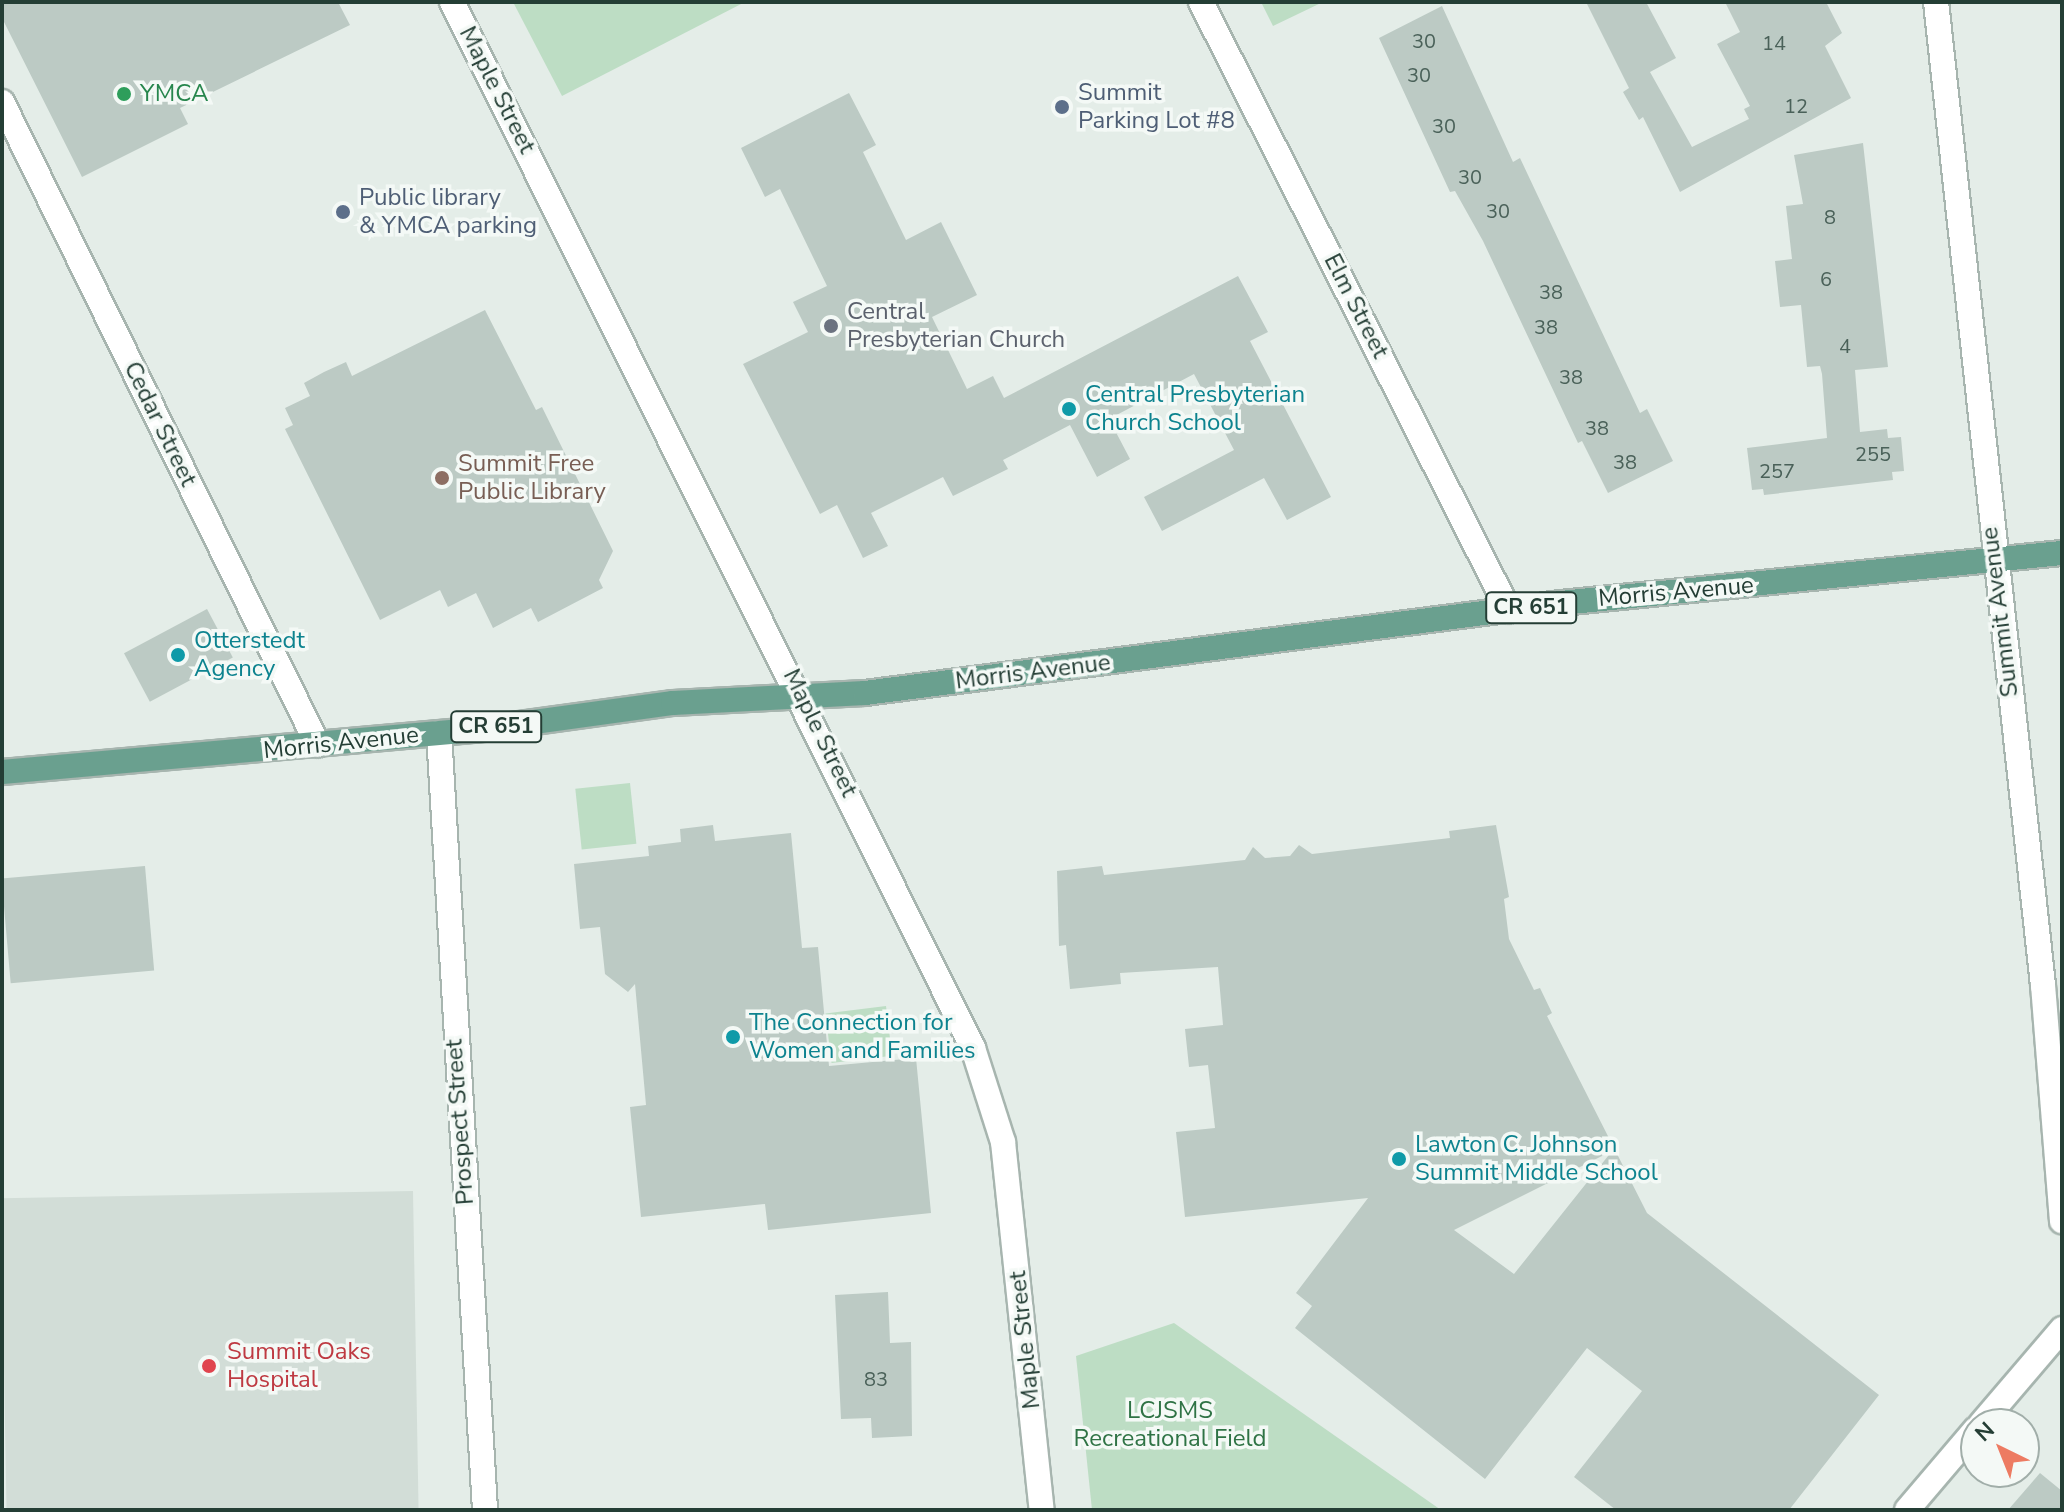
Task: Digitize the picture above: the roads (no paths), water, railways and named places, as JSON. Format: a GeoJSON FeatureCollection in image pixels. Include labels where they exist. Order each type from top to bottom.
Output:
{"type":"FeatureCollection","features":[{"type":"Feature","properties":{"kind":"main road","name":"Morris Avenue"},"geometry":{"type":"LineString","coordinates":[[2,772],[439,733],[673,703],[865,693],[1509,611],[2062,553]]}},
{"type":"Feature","properties":{"kind":"street","name":"Maple Street"},"geometry":{"type":"LineString","coordinates":[[452,2],[801,695],[990,1091],[1003,1142],[1042,1510]]}},
{"type":"Feature","properties":{"kind":"street","name":"Elm Street"},"geometry":{"type":"LineString","coordinates":[[1201,2],[1509,611]]}},
{"type":"Feature","properties":{"kind":"street","name":"Summit Avenue"},"geometry":{"type":"LineString","coordinates":[[1936,2],[1993,559],[2043,985],[2062,1221]]}},
{"type":"Feature","properties":{"kind":"street","name":"Cedar Street"},"geometry":{"type":"LineString","coordinates":[[2,102],[318,745]]}},
{"type":"Feature","properties":{"kind":"street","name":"Prospect Street"},"geometry":{"type":"LineString","coordinates":[[439,733],[485,1510]]}},
{"type":"Feature","properties":{"kind":"street"},"geometry":{"type":"LineString","coordinates":[[1995,1408],[2062,1329]]}},
{"type":"Feature","properties":{"kind":"street"},"geometry":{"type":"LineString","coordinates":[[1907,1510],[1960,1448]]}},
{"type":"Feature","properties":{"kind":"place","name":"YMCA"},"geometry":{"type":"Point","coordinates":[124,94]}},
{"type":"Feature","properties":{"kind":"place","name":"Summit Parking Lot #8"},"geometry":{"type":"Point","coordinates":[1062,107]}},
{"type":"Feature","properties":{"kind":"place","name":"Public library & YMCA parking"},"geometry":{"type":"Point","coordinates":[343,212]}},
{"type":"Feature","properties":{"kind":"place","name":"Central Presbyterian Church"},"geometry":{"type":"Point","coordinates":[831,326]}},
{"type":"Feature","properties":{"kind":"place","name":"Central Presbyterian Church School"},"geometry":{"type":"Point","coordinates":[1069,409]}},
{"type":"Feature","properties":{"kind":"place","name":"Summit Free Public Library"},"geometry":{"type":"Point","coordinates":[442,478]}},
{"type":"Feature","properties":{"kind":"place","name":"Otterstedt Agency"},"geometry":{"type":"Point","coordinates":[178,655]}},
{"type":"Feature","properties":{"kind":"place","name":"The Connection for Women and Families"},"geometry":{"type":"Point","coordinates":[733,1037]}},
{"type":"Feature","properties":{"kind":"place","name":"Lawton C. Johnson Summit Middle School"},"geometry":{"type":"Point","coordinates":[1399,1159]}},
{"type":"Feature","properties":{"kind":"place","name":"Summit Oaks Hospital"},"geometry":{"type":"Point","coordinates":[209,1366]}},
{"type":"Feature","properties":{"kind":"park label","name":"LCJSMS Recreational Field"},"geometry":{"type":"Point","coordinates":[1170,1425]}}]}
